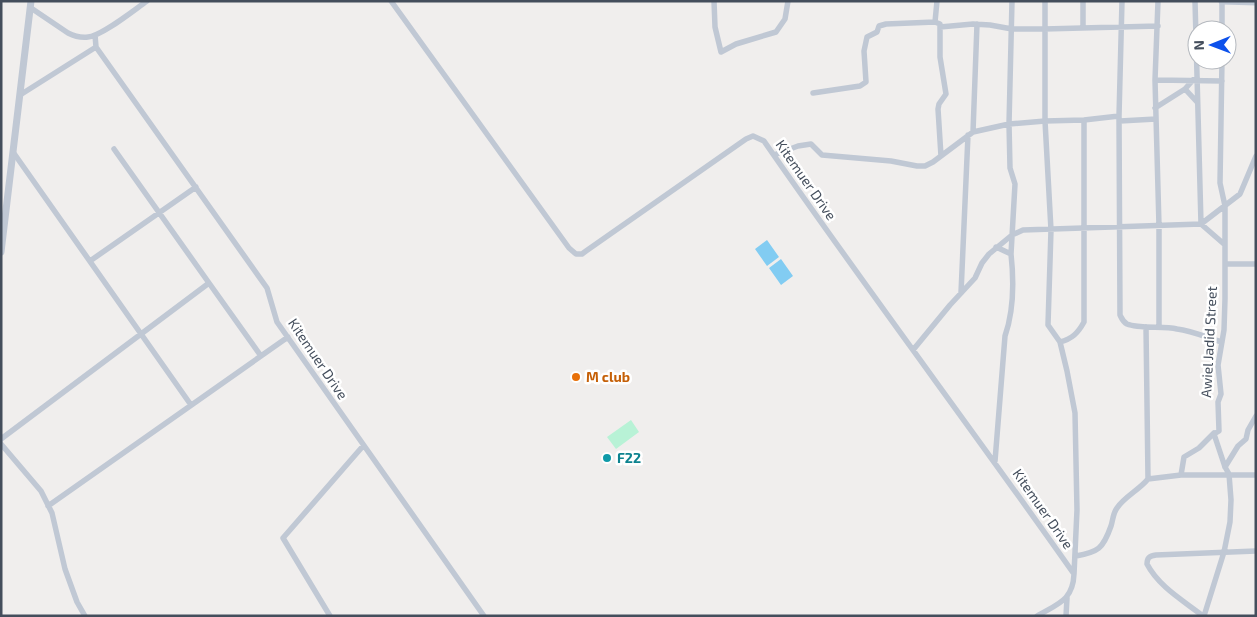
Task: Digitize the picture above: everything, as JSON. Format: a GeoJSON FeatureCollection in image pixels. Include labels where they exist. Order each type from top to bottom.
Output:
{"type":"FeatureCollection","features":[{"type":"Feature","properties":{"kind":"street"},"geometry":{"type":"LineString","coordinates":[[31,4],[68,33],[88,38],[95,36],[147,1]]}},
{"type":"Feature","properties":{"kind":"street","name":"Kitemuer Drive"},"geometry":{"type":"LineString","coordinates":[[391,1],[569,248],[576,254],[582,254],[746,139],[753,136],[764,141],[913,350],[995,461],[1074,574]]}},
{"type":"Feature","properties":{"kind":"street"},"geometry":{"type":"LineString","coordinates":[[714,1],[716,27],[721,52],[736,44],[776,32],[785,19],[788,1]]}},
{"type":"Feature","properties":{"kind":"street"},"geometry":{"type":"LineString","coordinates":[[937,1],[940,57],[946,94],[938,109],[941,156]]}},
{"type":"Feature","properties":{"kind":"street"},"geometry":{"type":"LineString","coordinates":[[995,461],[1005,336],[1010,322],[1013,277],[1011,254],[1015,184],[1010,168],[1009,124],[1012,1]]}},
{"type":"Feature","properties":{"kind":"street"},"geometry":{"type":"LineString","coordinates":[[1045,1],[1045,122],[1051,230],[1048,325],[1060,342],[1068,371],[1075,414],[1076,556],[1074,585],[1067,598],[1066,616]]}},
{"type":"Feature","properties":{"kind":"street"},"geometry":{"type":"LineString","coordinates":[[1083,1],[1083,28]]}},
{"type":"Feature","properties":{"kind":"street"},"geometry":{"type":"LineString","coordinates":[[1122,1],[1120,315],[1127,324],[1185,330],[1222,342]]}},
{"type":"Feature","properties":{"kind":"street"},"geometry":{"type":"LineString","coordinates":[[1158,1],[1155,108],[1159,226],[1159,326]]}},
{"type":"Feature","properties":{"kind":"street"},"geometry":{"type":"LineString","coordinates":[[1195,1],[1195,80],[1201,224],[1224,244]]}},
{"type":"Feature","properties":{"kind":"street"},"geometry":{"type":"LineString","coordinates":[[1222,20],[1222,2],[1256,2]]}},
{"type":"Feature","properties":{"kind":"street"},"geometry":{"type":"LineString","coordinates":[[1,252],[31,4]]}},
{"type":"Feature","properties":{"kind":"street"},"geometry":{"type":"LineString","coordinates":[[813,93],[860,86],[866,82],[864,51],[867,37],[877,32],[879,26],[886,24],[977,24],[1012,29],[1158,26]]}},
{"type":"Feature","properties":{"kind":"street"},"geometry":{"type":"LineString","coordinates":[[961,292],[977,24]]}},
{"type":"Feature","properties":{"kind":"street"},"geometry":{"type":"LineString","coordinates":[[20,95],[96,47],[95,36]]}},
{"type":"Feature","properties":{"kind":"street","name":"Kitemuer Drive"},"geometry":{"type":"LineString","coordinates":[[96,47],[267,288],[277,322],[484,616]]}},
{"type":"Feature","properties":{"kind":"street","name":"Awiel Jadid Street"},"geometry":{"type":"LineString","coordinates":[[1214,433],[1220,430],[1218,402],[1221,394],[1218,365],[1225,315],[1225,206],[1220,183],[1222,70]]}},
{"type":"Feature","properties":{"kind":"street"},"geometry":{"type":"LineString","coordinates":[[1155,80],[1222,81]]}},
{"type":"Feature","properties":{"kind":"street"},"geometry":{"type":"LineString","coordinates":[[1155,108],[1185,89],[1195,80]]}},
{"type":"Feature","properties":{"kind":"street"},"geometry":{"type":"LineString","coordinates":[[1185,89],[1197,102]]}},
{"type":"Feature","properties":{"kind":"street"},"geometry":{"type":"LineString","coordinates":[[774,155],[798,146],[811,144],[822,155],[925,166],[970,134],[1009,124],[1120,118],[1156,119]]}},
{"type":"Feature","properties":{"kind":"street"},"geometry":{"type":"LineString","coordinates":[[1060,342],[1069,339],[1079,331],[1084,322],[1084,120]]}},
{"type":"Feature","properties":{"kind":"street"},"geometry":{"type":"LineString","coordinates":[[114,149],[262,356]]}},
{"type":"Feature","properties":{"kind":"street"},"geometry":{"type":"LineString","coordinates":[[13,152],[191,405]]}},
{"type":"Feature","properties":{"kind":"street"},"geometry":{"type":"LineString","coordinates":[[913,350],[975,278],[982,263],[996,247],[1012,235],[1023,230],[1201,224],[1240,194],[1255,161]]}},
{"type":"Feature","properties":{"kind":"street"},"geometry":{"type":"LineString","coordinates":[[90,261],[196,187]]}},
{"type":"Feature","properties":{"kind":"street"},"geometry":{"type":"LineString","coordinates":[[996,247],[1011,254]]}},
{"type":"Feature","properties":{"kind":"street"},"geometry":{"type":"LineString","coordinates":[[1225,264],[1256,264]]}},
{"type":"Feature","properties":{"kind":"street"},"geometry":{"type":"LineString","coordinates":[[1,439],[209,284]]}},
{"type":"Feature","properties":{"kind":"street"},"geometry":{"type":"LineString","coordinates":[[1076,556],[1099,549],[1110,527],[1116,509],[1142,486],[1148,478],[1146,327]]}},
{"type":"Feature","properties":{"kind":"street"},"geometry":{"type":"LineString","coordinates":[[48,506],[288,337]]}},
{"type":"Feature","properties":{"kind":"street"},"geometry":{"type":"LineString","coordinates":[[1225,467],[1238,446],[1246,440],[1248,430],[1256,416]]}},
{"type":"Feature","properties":{"kind":"street"},"geometry":{"type":"LineString","coordinates":[[1181,475],[1184,457],[1199,448],[1214,433],[1229,475],[1231,507],[1224,552],[1204,616],[1159,580],[1147,564],[1147,559],[1156,554],[1224,552],[1256,551]]}},
{"type":"Feature","properties":{"kind":"street"},"geometry":{"type":"LineString","coordinates":[[1,444],[41,491],[52,513],[66,569],[77,602],[85,616]]}},
{"type":"Feature","properties":{"kind":"street"},"geometry":{"type":"LineString","coordinates":[[330,616],[283,538],[363,446]]}},
{"type":"Feature","properties":{"kind":"street"},"geometry":{"type":"LineString","coordinates":[[1148,478],[1181,475],[1256,475]]}},
{"type":"Feature","properties":{"kind":"street"},"geometry":{"type":"LineString","coordinates":[[1037,616],[1067,598]]}},
{"type":"Feature","properties":{"kind":"green space"},"geometry":{"type":"Polygon","coordinates":[[[631,420],[639,432],[616,449],[607,437],[631,420]]]}},
{"type":"Feature","properties":{"kind":"water"},"geometry":{"type":"Polygon","coordinates":[[[767,240],[779,257],[767,266],[755,249],[767,240]]]}},
{"type":"Feature","properties":{"kind":"water"},"geometry":{"type":"Polygon","coordinates":[[[781,259],[793,276],[781,285],[769,268],[781,259]]]}},
{"type":"Feature","properties":{"kind":"place","name":"M club"},"geometry":{"type":"Point","coordinates":[576,377]}},
{"type":"Feature","properties":{"kind":"place","name":"F22"},"geometry":{"type":"Point","coordinates":[607,458]}}]}
